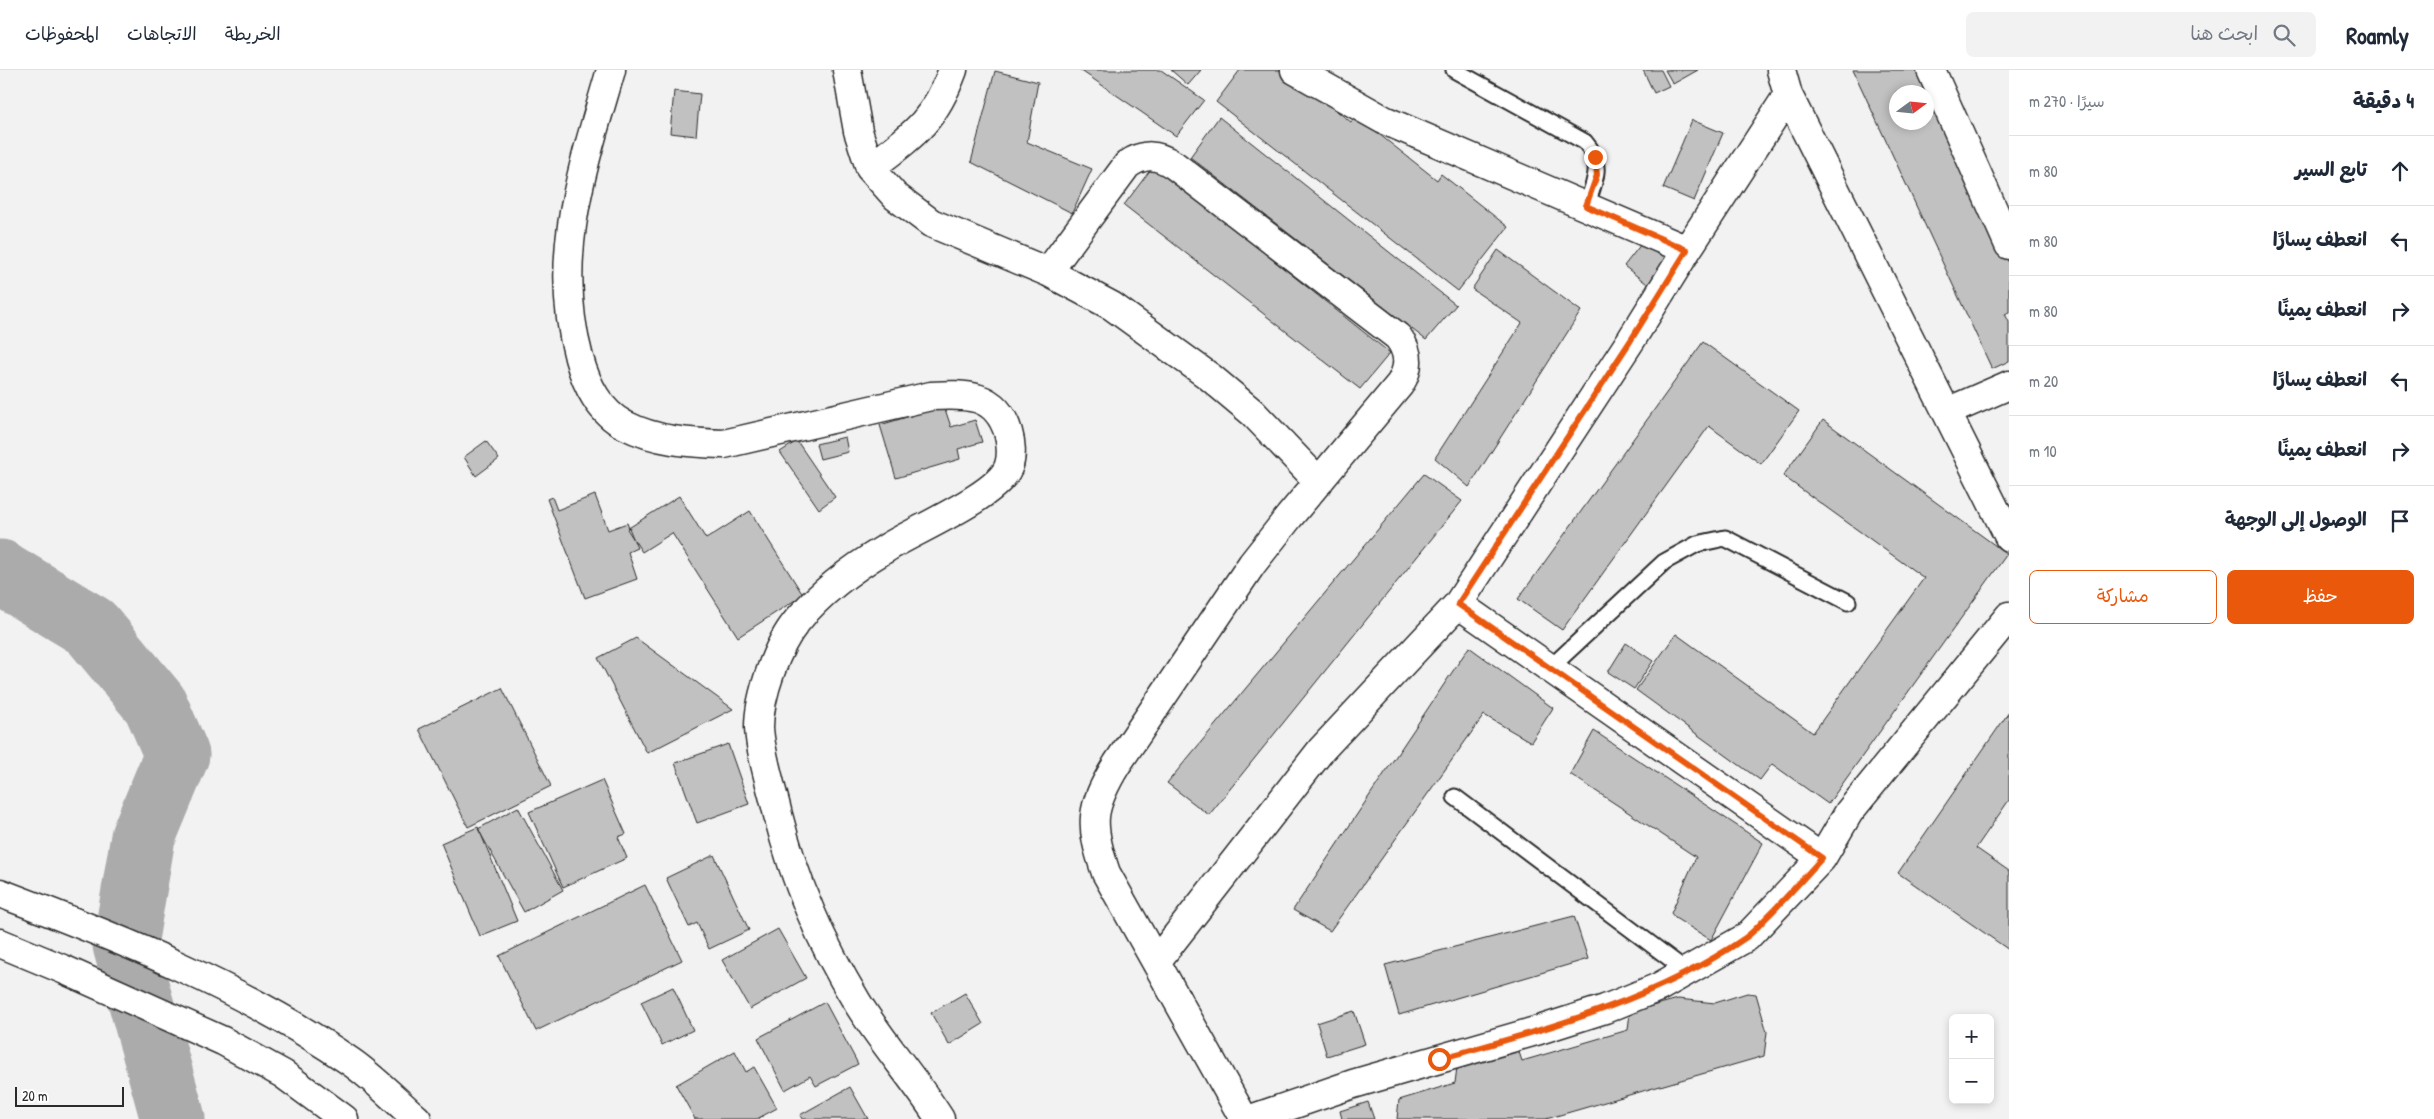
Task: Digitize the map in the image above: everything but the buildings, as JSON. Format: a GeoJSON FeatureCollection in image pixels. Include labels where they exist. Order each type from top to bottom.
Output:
{"type":"FeatureCollection","features":[{"type":"Feature","properties":{"kind":"main road"},"geometry":{"type":"LineString","coordinates":[[611,70],[576,194],[568,249],[567,289],[572,334],[584,375],[600,404],[623,425],[659,438],[693,443],[724,444],[931,396],[960,395],[982,400],[992,405],[1001,415],[1011,440],[1009,466],[1001,480],[978,498],[885,548],[834,584],[796,622],[776,658],[764,689],[759,727],[786,846],[793,872],[808,910],[831,958],[859,1005],[940,1119]]}},
{"type":"Feature","properties":{"kind":"main road"},"geometry":{"type":"LineString","coordinates":[[846,70],[858,131],[870,168],[896,196],[931,223],[1048,272],[1112,306],[1210,377],[1253,413],[1319,482]]}},
{"type":"Feature","properties":{"kind":"main road"},"geometry":{"type":"LineString","coordinates":[[870,168],[912,136],[933,114],[953,70]]}},
{"type":"Feature","properties":{"kind":"main road"},"geometry":{"type":"LineString","coordinates":[[1295,70],[1384,120],[1687,250]]}},
{"type":"Feature","properties":{"kind":"main road"},"geometry":{"type":"LineString","coordinates":[[1931,70],[2009,245]]}},
{"type":"Feature","properties":{"kind":"main road"},"geometry":{"type":"LineString","coordinates":[[1156,962],[1322,749],[1458,604],[1631,340],[1687,250],[1784,82]]}},
{"type":"Feature","properties":{"kind":"main road"},"geometry":{"type":"LineString","coordinates":[[1784,82],[2009,537]]}},
{"type":"Feature","properties":{"kind":"main road"},"geometry":{"type":"LineString","coordinates":[[1048,272],[1127,165],[1145,156],[1156,156],[1174,165],[1398,337],[1407,355],[1408,366],[1405,376],[1252,564],[1117,764],[1101,790],[1094,811],[1096,843],[1106,873],[1244,1119]]}},
{"type":"Feature","properties":{"kind":"main road"},"geometry":{"type":"LineString","coordinates":[[1947,412],[2009,385]]}},
{"type":"Feature","properties":{"kind":"main road"},"geometry":{"type":"LineString","coordinates":[[1458,604],[1822,858]]}},
{"type":"Feature","properties":{"kind":"main road"},"geometry":{"type":"LineString","coordinates":[[1251,1119],[1354,1084],[1605,1009],[1659,987],[1747,937],[1822,858],[1848,812],[2009,616]]}},
{"type":"Feature","properties":{"kind":"main road"},"geometry":{"type":"LineString","coordinates":[[0,893],[78,922],[252,1001],[352,1063],[417,1119]]}},
{"type":"Feature","properties":{"kind":"main road"},"geometry":{"type":"LineString","coordinates":[[0,943],[223,1041],[283,1074],[344,1119]]}},
{"type":"Feature","properties":{"kind":"lane"},"geometry":{"type":"LineString","coordinates":[[1454,70],[1585,142],[1591,149],[1598,166],[1597,175],[1586,206]]}},
{"type":"Feature","properties":{"kind":"lane"},"geometry":{"type":"LineString","coordinates":[[1550,668],[1664,562],[1696,544],[1726,538],[1848,602]]}},
{"type":"Feature","properties":{"kind":"lane"},"geometry":{"type":"LineString","coordinates":[[1455,797],[1688,972]]}},
{"type":"Feature","properties":{"kind":"waterway"},"geometry":{"type":"LineString","coordinates":[[0,572],[91,627],[155,704],[177,755],[143,837],[125,945],[173,1119]]}},
{"type":"Feature","properties":{"kind":"route"},"geometry":{"type":"LineString","coordinates":[[1439,1059],[1605,1009],[1659,987],[1688,972],[1747,937],[1822,858],[1458,604],[1631,340],[1687,250],[1586,206],[1597,175],[1598,166],[1595,157]]}}]}
